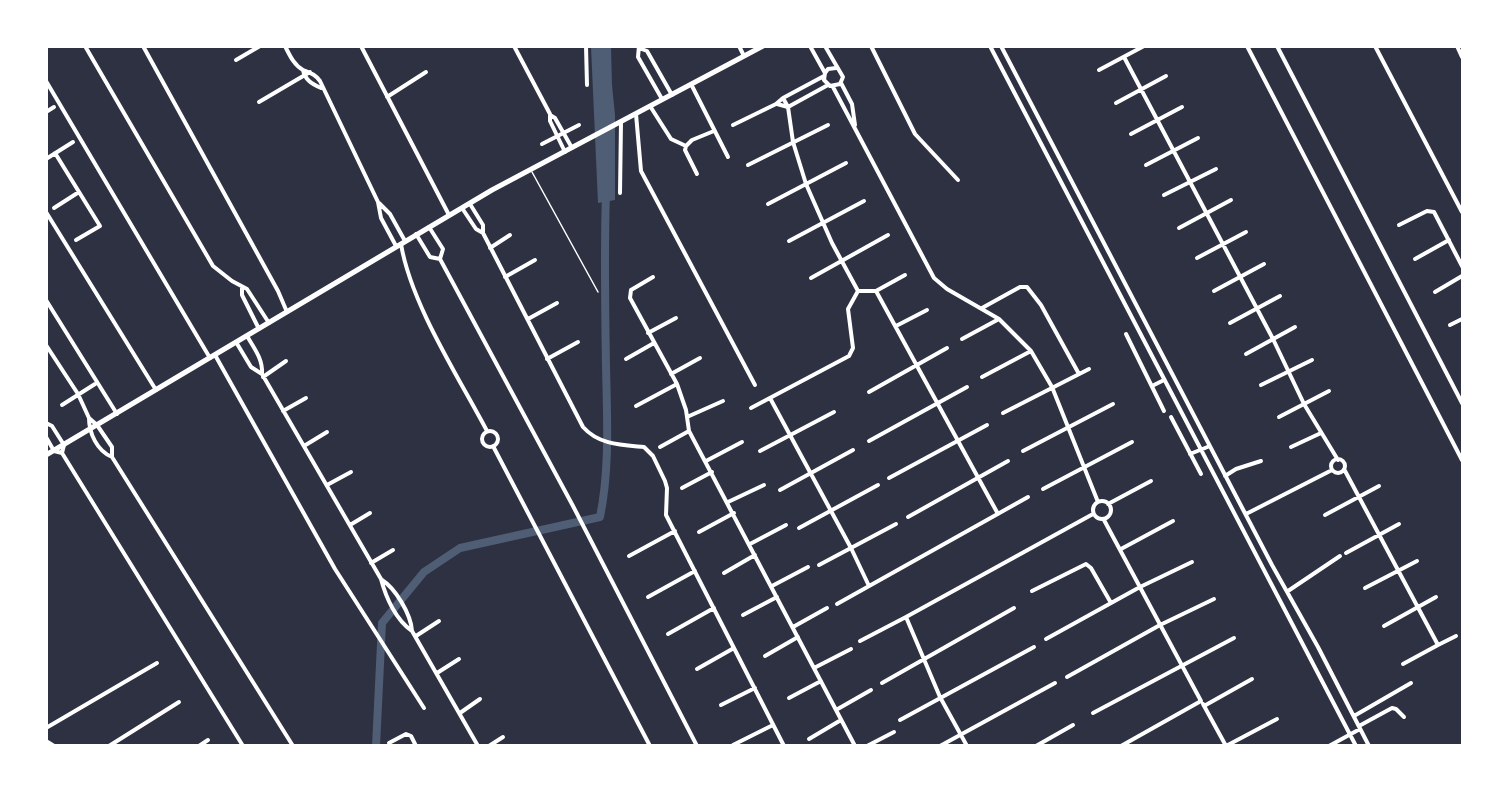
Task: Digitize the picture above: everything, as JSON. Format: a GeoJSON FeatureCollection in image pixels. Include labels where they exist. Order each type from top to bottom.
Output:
{"type":"FeatureCollection","features":[{"type":"Feature","properties":{"kind":"main road"},"geometry":{"type":"LineString","coordinates":[[46,455],[449,215],[530,169],[573,149],[763,46]]}},
{"type":"Feature","properties":{"kind":"street"},"geometry":{"type":"LineString","coordinates":[[85,46],[213,266],[242,288],[247,289],[269,323]]}},
{"type":"Feature","properties":{"kind":"street"},"geometry":{"type":"LineString","coordinates":[[143,46],[278,291],[287,312]]}},
{"type":"Feature","properties":{"kind":"street"},"geometry":{"type":"LineString","coordinates":[[236,60],[260,46]]}},
{"type":"Feature","properties":{"kind":"street"},"geometry":{"type":"LineString","coordinates":[[285,46],[293,62],[318,78],[378,202],[381,218],[401,243]]}},
{"type":"Feature","properties":{"kind":"street"},"geometry":{"type":"LineString","coordinates":[[361,46],[449,215]]}},
{"type":"Feature","properties":{"kind":"street"},"geometry":{"type":"LineString","coordinates":[[514,46],[550,114],[555,118],[573,149]]}},
{"type":"Feature","properties":{"kind":"street"},"geometry":{"type":"LineString","coordinates":[[586,46],[587,85]]}},
{"type":"Feature","properties":{"kind":"street"},"geometry":{"type":"LineString","coordinates":[[739,46],[744,56]]}},
{"type":"Feature","properties":{"kind":"street"},"geometry":{"type":"LineString","coordinates":[[810,46],[928,271],[940,285],[999,319],[1031,351],[1052,387],[1098,502]]}},
{"type":"Feature","properties":{"kind":"street"},"geometry":{"type":"LineString","coordinates":[[825,46],[836,68],[842,74],[841,82],[852,104],[855,129]]}},
{"type":"Feature","properties":{"kind":"street"},"geometry":{"type":"LineString","coordinates":[[871,46],[915,134],[958,180]]}},
{"type":"Feature","properties":{"kind":"street"},"geometry":{"type":"LineString","coordinates":[[990,46],[1356,746]]}},
{"type":"Feature","properties":{"kind":"street"},"geometry":{"type":"LineString","coordinates":[[1001,46],[1225,476],[1369,746]]}},
{"type":"Feature","properties":{"kind":"street"},"geometry":{"type":"LineString","coordinates":[[1099,70],[1144,46]]}},
{"type":"Feature","properties":{"kind":"street"},"geometry":{"type":"LineString","coordinates":[[1247,46],[1462,460]]}},
{"type":"Feature","properties":{"kind":"street"},"geometry":{"type":"LineString","coordinates":[[1277,46],[1462,403]]}},
{"type":"Feature","properties":{"kind":"street"},"geometry":{"type":"LineString","coordinates":[[1375,46],[1462,212]]}},
{"type":"Feature","properties":{"kind":"street"},"geometry":{"type":"LineString","coordinates":[[1457,46],[1462,57]]}},
{"type":"Feature","properties":{"kind":"street"},"geometry":{"type":"LineString","coordinates":[[662,100],[638,57],[639,47],[647,51],[672,95]]}},
{"type":"Feature","properties":{"kind":"street"},"geometry":{"type":"LineString","coordinates":[[1124,57],[1175,151],[1304,404],[1338,460],[1344,463],[1344,469],[1358,497],[1438,645]]}},
{"type":"Feature","properties":{"kind":"street"},"geometry":{"type":"LineString","coordinates":[[733,125],[776,104],[824,75],[831,68],[836,68]]}},
{"type":"Feature","properties":{"kind":"street"},"geometry":{"type":"LineString","coordinates":[[303,70],[311,84],[322,88]]}},
{"type":"Feature","properties":{"kind":"street"},"geometry":{"type":"LineString","coordinates":[[259,102],[310,72]]}},
{"type":"Feature","properties":{"kind":"street"},"geometry":{"type":"LineString","coordinates":[[387,96],[426,72]]}},
{"type":"Feature","properties":{"kind":"street"},"geometry":{"type":"LineString","coordinates":[[1116,103],[1166,76]]}},
{"type":"Feature","properties":{"kind":"street"},"geometry":{"type":"LineString","coordinates":[[46,81],[213,357],[335,569],[424,708]]}},
{"type":"Feature","properties":{"kind":"street"},"geometry":{"type":"LineString","coordinates":[[776,104],[788,107],[841,82]]}},
{"type":"Feature","properties":{"kind":"street"},"geometry":{"type":"LineString","coordinates":[[691,84],[728,157]]}},
{"type":"Feature","properties":{"kind":"street"},"geometry":{"type":"LineString","coordinates":[[783,98],[788,107],[793,142],[806,184],[858,291]]}},
{"type":"Feature","properties":{"kind":"street"},"geometry":{"type":"LineString","coordinates":[[650,106],[671,139],[686,146]]}},
{"type":"Feature","properties":{"kind":"street"},"geometry":{"type":"LineString","coordinates":[[1131,134],[1182,107]]}},
{"type":"Feature","properties":{"kind":"street"},"geometry":{"type":"LineString","coordinates":[[46,112],[54,108]]}},
{"type":"Feature","properties":{"kind":"street"},"geometry":{"type":"LineString","coordinates":[[550,114],[550,121],[565,153]]}},
{"type":"Feature","properties":{"kind":"street"},"geometry":{"type":"LineString","coordinates":[[636,114],[641,171],[755,385]]}},
{"type":"Feature","properties":{"kind":"street"},"geometry":{"type":"LineString","coordinates":[[619,123],[620,192]]}},
{"type":"Feature","properties":{"kind":"street"},"geometry":{"type":"LineString","coordinates":[[542,144],[579,125]]}},
{"type":"Feature","properties":{"kind":"street"},"geometry":{"type":"LineString","coordinates":[[748,165],[828,125]]}},
{"type":"Feature","properties":{"kind":"street"},"geometry":{"type":"LineString","coordinates":[[697,174],[685,150],[686,146],[692,140],[714,131]]}},
{"type":"Feature","properties":{"kind":"street"},"geometry":{"type":"LineString","coordinates":[[1146,165],[1198,138]]}},
{"type":"Feature","properties":{"kind":"street"},"geometry":{"type":"LineString","coordinates":[[46,159],[73,142]]}},
{"type":"Feature","properties":{"kind":"street"},"geometry":{"type":"LineString","coordinates":[[55,153],[100,226],[76,240]]}},
{"type":"Feature","properties":{"kind":"street"},"geometry":{"type":"LineString","coordinates":[[768,204],[846,163]]}},
{"type":"Feature","properties":{"kind":"street"},"geometry":{"type":"LineString","coordinates":[[1164,195],[1216,169]]}},
{"type":"Feature","properties":{"kind":"street"},"geometry":{"type":"LineString","coordinates":[[54,208],[79,192]]}},
{"type":"Feature","properties":{"kind":"street"},"geometry":{"type":"LineString","coordinates":[[1179,228],[1231,200]]}},
{"type":"Feature","properties":{"kind":"street"},"geometry":{"type":"LineString","coordinates":[[789,241],[864,201]]}},
{"type":"Feature","properties":{"kind":"street"},"geometry":{"type":"LineString","coordinates":[[378,202],[390,214],[401,243],[411,283],[487,432]]}},
{"type":"Feature","properties":{"kind":"street"},"geometry":{"type":"LineString","coordinates":[[470,204],[483,225],[483,233],[490,248],[583,427],[598,439],[617,445],[644,447],[653,456],[667,488],[665,511],[784,746]]}},
{"type":"Feature","properties":{"kind":"street"},"geometry":{"type":"LineString","coordinates":[[462,208],[476,229],[483,233]]}},
{"type":"Feature","properties":{"kind":"street"},"geometry":{"type":"LineString","coordinates":[[1399,225],[1424,212],[1431,211],[1436,216],[1462,266]]}},
{"type":"Feature","properties":{"kind":"street"},"geometry":{"type":"LineString","coordinates":[[46,213],[156,390]]}},
{"type":"Feature","properties":{"kind":"street"},"geometry":{"type":"LineString","coordinates":[[429,227],[443,249],[440,260],[573,506],[697,746]]}},
{"type":"Feature","properties":{"kind":"street"},"geometry":{"type":"LineString","coordinates":[[1197,258],[1246,232]]}},
{"type":"Feature","properties":{"kind":"street"},"geometry":{"type":"LineString","coordinates":[[416,234],[430,257],[440,260]]}},
{"type":"Feature","properties":{"kind":"street"},"geometry":{"type":"LineString","coordinates":[[490,248],[510,236]]}},
{"type":"Feature","properties":{"kind":"street"},"geometry":{"type":"LineString","coordinates":[[811,278],[888,236]]}},
{"type":"Feature","properties":{"kind":"street"},"geometry":{"type":"LineString","coordinates":[[1415,259],[1449,240]]}},
{"type":"Feature","properties":{"kind":"street"},"geometry":{"type":"LineString","coordinates":[[505,277],[535,260]]}},
{"type":"Feature","properties":{"kind":"street"},"geometry":{"type":"LineString","coordinates":[[1214,291],[1264,264]]}},
{"type":"Feature","properties":{"kind":"street"},"geometry":{"type":"LineString","coordinates":[[858,291],[876,291],[905,275]]}},
{"type":"Feature","properties":{"kind":"street"},"geometry":{"type":"LineString","coordinates":[[1435,292],[1462,276]]}},
{"type":"Feature","properties":{"kind":"street"},"geometry":{"type":"LineString","coordinates":[[653,277],[634,287],[630,294],[648,333],[677,384],[685,404],[689,431],[855,746]]}},
{"type":"Feature","properties":{"kind":"street"},"geometry":{"type":"LineString","coordinates":[[982,308],[1020,286],[1027,287],[1041,305],[1079,374]]}},
{"type":"Feature","properties":{"kind":"street"},"geometry":{"type":"LineString","coordinates":[[242,288],[242,295],[259,329]]}},
{"type":"Feature","properties":{"kind":"street"},"geometry":{"type":"LineString","coordinates":[[751,408],[849,356],[853,348],[849,309],[858,291]]}},
{"type":"Feature","properties":{"kind":"street"},"geometry":{"type":"LineString","coordinates":[[876,291],[998,514]]}},
{"type":"Feature","properties":{"kind":"street"},"geometry":{"type":"LineString","coordinates":[[1230,323],[1280,296]]}},
{"type":"Feature","properties":{"kind":"street"},"geometry":{"type":"LineString","coordinates":[[46,300],[117,414]]}},
{"type":"Feature","properties":{"kind":"street"},"geometry":{"type":"LineString","coordinates":[[528,319],[557,303]]}},
{"type":"Feature","properties":{"kind":"street"},"geometry":{"type":"LineString","coordinates":[[896,326],[927,310]]}},
{"type":"Feature","properties":{"kind":"street"},"geometry":{"type":"LineString","coordinates":[[648,333],[676,318]]}},
{"type":"Feature","properties":{"kind":"street"},"geometry":{"type":"LineString","coordinates":[[1450,325],[1462,318]]}},
{"type":"Feature","properties":{"kind":"street"},"geometry":{"type":"LineString","coordinates":[[962,339],[999,319]]}},
{"type":"Feature","properties":{"kind":"street"},"geometry":{"type":"LineString","coordinates":[[1246,354],[1295,327]]}},
{"type":"Feature","properties":{"kind":"street"},"geometry":{"type":"LineString","coordinates":[[1126,334],[1164,411]]}},
{"type":"Feature","properties":{"kind":"street"},"geometry":{"type":"LineString","coordinates":[[247,336],[260,359],[263,375],[381,579],[384,591],[400,621],[416,636],[478,746]]}},
{"type":"Feature","properties":{"kind":"street"},"geometry":{"type":"LineString","coordinates":[[236,342],[251,367],[263,375]]}},
{"type":"Feature","properties":{"kind":"street"},"geometry":{"type":"LineString","coordinates":[[547,359],[578,342]]}},
{"type":"Feature","properties":{"kind":"street"},"geometry":{"type":"LineString","coordinates":[[626,359],[654,343]]}},
{"type":"Feature","properties":{"kind":"street"},"geometry":{"type":"LineString","coordinates":[[46,345],[78,394],[89,418],[97,425],[112,447],[112,457]]}},
{"type":"Feature","properties":{"kind":"street"},"geometry":{"type":"LineString","coordinates":[[869,392],[947,348]]}},
{"type":"Feature","properties":{"kind":"street"},"geometry":{"type":"LineString","coordinates":[[982,377],[1031,351]]}},
{"type":"Feature","properties":{"kind":"street"},"geometry":{"type":"LineString","coordinates":[[671,374],[700,358]]}},
{"type":"Feature","properties":{"kind":"street"},"geometry":{"type":"LineString","coordinates":[[1261,385],[1312,360]]}},
{"type":"Feature","properties":{"kind":"street"},"geometry":{"type":"LineString","coordinates":[[263,375],[286,361]]}},
{"type":"Feature","properties":{"kind":"street"},"geometry":{"type":"LineString","coordinates":[[1003,413],[1089,369]]}},
{"type":"Feature","properties":{"kind":"street"},"geometry":{"type":"LineString","coordinates":[[1152,386],[1164,380]]}},
{"type":"Feature","properties":{"kind":"street"},"geometry":{"type":"LineString","coordinates":[[62,405],[95,384]]}},
{"type":"Feature","properties":{"kind":"street"},"geometry":{"type":"LineString","coordinates":[[636,406],[677,384]]}},
{"type":"Feature","properties":{"kind":"street"},"geometry":{"type":"LineString","coordinates":[[869,441],[967,387]]}},
{"type":"Feature","properties":{"kind":"street"},"geometry":{"type":"LineString","coordinates":[[1279,417],[1329,392]]}},
{"type":"Feature","properties":{"kind":"street"},"geometry":{"type":"LineString","coordinates":[[284,411],[306,398]]}},
{"type":"Feature","properties":{"kind":"street"},"geometry":{"type":"LineString","coordinates":[[770,398],[869,586]]}},
{"type":"Feature","properties":{"kind":"street"},"geometry":{"type":"LineString","coordinates":[[687,417],[723,401]]}},
{"type":"Feature","properties":{"kind":"street"},"geometry":{"type":"LineString","coordinates":[[1023,452],[1113,404]]}},
{"type":"Feature","properties":{"kind":"street"},"geometry":{"type":"LineString","coordinates":[[760,451],[834,412]]}},
{"type":"Feature","properties":{"kind":"street"},"geometry":{"type":"LineString","coordinates":[[1171,417],[1201,474]]}},
{"type":"Feature","properties":{"kind":"street"},"geometry":{"type":"LineString","coordinates":[[89,418],[89,430],[103,452],[112,457],[293,746]]}},
{"type":"Feature","properties":{"kind":"street"},"geometry":{"type":"LineString","coordinates":[[46,423],[52,426],[64,445],[62,453]]}},
{"type":"Feature","properties":{"kind":"street"},"geometry":{"type":"LineString","coordinates":[[889,478],[987,425]]}},
{"type":"Feature","properties":{"kind":"street"},"geometry":{"type":"LineString","coordinates":[[660,447],[689,431]]}},
{"type":"Feature","properties":{"kind":"street"},"geometry":{"type":"LineString","coordinates":[[304,446],[327,432]]}},
{"type":"Feature","properties":{"kind":"street"},"geometry":{"type":"LineString","coordinates":[[487,432],[497,435],[497,443],[493,446],[483,443],[483,435],[487,432]]}},
{"type":"Feature","properties":{"kind":"street"},"geometry":{"type":"LineString","coordinates":[[1291,447],[1321,433]]}},
{"type":"Feature","properties":{"kind":"street"},"geometry":{"type":"LineString","coordinates":[[46,437],[54,451],[62,453],[243,746]]}},
{"type":"Feature","properties":{"kind":"street"},"geometry":{"type":"LineString","coordinates":[[706,461],[742,442]]}},
{"type":"Feature","properties":{"kind":"street"},"geometry":{"type":"LineString","coordinates":[[1042,489],[1132,442]]}},
{"type":"Feature","properties":{"kind":"street"},"geometry":{"type":"LineString","coordinates":[[493,446],[650,746]]}},
{"type":"Feature","properties":{"kind":"street"},"geometry":{"type":"LineString","coordinates":[[1190,453],[1210,446]]}},
{"type":"Feature","properties":{"kind":"street"},"geometry":{"type":"LineString","coordinates":[[780,490],[853,450]]}},
{"type":"Feature","properties":{"kind":"street"},"geometry":{"type":"LineString","coordinates":[[908,517],[1008,460]]}},
{"type":"Feature","properties":{"kind":"street"},"geometry":{"type":"LineString","coordinates":[[1332,470],[1333,463],[1338,460]]}},
{"type":"Feature","properties":{"kind":"street"},"geometry":{"type":"LineString","coordinates":[[1225,476],[1236,469],[1261,461]]}},
{"type":"Feature","properties":{"kind":"street"},"geometry":{"type":"LineString","coordinates":[[1332,470],[1338,473],[1344,469]]}},
{"type":"Feature","properties":{"kind":"street"},"geometry":{"type":"LineString","coordinates":[[1246,514],[1332,470]]}},
{"type":"Feature","properties":{"kind":"street"},"geometry":{"type":"LineString","coordinates":[[327,486],[351,471]]}},
{"type":"Feature","properties":{"kind":"street"},"geometry":{"type":"LineString","coordinates":[[682,488],[712,472]]}},
{"type":"Feature","properties":{"kind":"street"},"geometry":{"type":"LineString","coordinates":[[1108,504],[1151,481]]}},
{"type":"Feature","properties":{"kind":"street"},"geometry":{"type":"LineString","coordinates":[[728,502],[765,485]]}},
{"type":"Feature","properties":{"kind":"street"},"geometry":{"type":"LineString","coordinates":[[799,528],[878,485]]}},
{"type":"Feature","properties":{"kind":"street"},"geometry":{"type":"LineString","coordinates":[[1325,515],[1379,486]]}},
{"type":"Feature","properties":{"kind":"street"},"geometry":{"type":"LineString","coordinates":[[837,604],[1028,497]]}},
{"type":"Feature","properties":{"kind":"street"},"geometry":{"type":"LineString","coordinates":[[1103,501],[1108,504],[1111,513],[1104,519],[1097,519],[1093,514],[1092,508],[1098,502],[1103,501]]}},
{"type":"Feature","properties":{"kind":"street"},"geometry":{"type":"LineString","coordinates":[[350,525],[370,513]]}},
{"type":"Feature","properties":{"kind":"street"},"geometry":{"type":"LineString","coordinates":[[699,532],[734,513]]}},
{"type":"Feature","properties":{"kind":"street"},"geometry":{"type":"LineString","coordinates":[[860,641],[1093,514]]}},
{"type":"Feature","properties":{"kind":"street"},"geometry":{"type":"LineString","coordinates":[[1104,519],[1226,746],[1276,718]]}},
{"type":"Feature","properties":{"kind":"street"},"geometry":{"type":"LineString","coordinates":[[1121,549],[1173,521]]}},
{"type":"Feature","properties":{"kind":"street"},"geometry":{"type":"LineString","coordinates":[[819,565],[896,524]]}},
{"type":"Feature","properties":{"kind":"street"},"geometry":{"type":"LineString","coordinates":[[1346,553],[1399,524]]}},
{"type":"Feature","properties":{"kind":"street"},"geometry":{"type":"LineString","coordinates":[[750,544],[786,525]]}},
{"type":"Feature","properties":{"kind":"street"},"geometry":{"type":"LineString","coordinates":[[629,556],[675,531]]}},
{"type":"Feature","properties":{"kind":"street"},"geometry":{"type":"LineString","coordinates":[[371,562],[393,550]]}},
{"type":"Feature","properties":{"kind":"street"},"geometry":{"type":"LineString","coordinates":[[724,573],[755,555]]}},
{"type":"Feature","properties":{"kind":"street"},"geometry":{"type":"LineString","coordinates":[[1288,591],[1340,556]]}},
{"type":"Feature","properties":{"kind":"street"},"geometry":{"type":"LineString","coordinates":[[1365,588],[1417,561]]}},
{"type":"Feature","properties":{"kind":"street"},"geometry":{"type":"LineString","coordinates":[[1046,639],[1140,587],[1192,562]]}},
{"type":"Feature","properties":{"kind":"street"},"geometry":{"type":"LineString","coordinates":[[1032,591],[1086,564],[1091,568],[1111,603]]}},
{"type":"Feature","properties":{"kind":"street"},"geometry":{"type":"LineString","coordinates":[[772,586],[808,567]]}},
{"type":"Feature","properties":{"kind":"street"},"geometry":{"type":"LineString","coordinates":[[648,597],[695,572]]}},
{"type":"Feature","properties":{"kind":"street"},"geometry":{"type":"LineString","coordinates":[[381,579],[392,586],[412,622],[412,631]]}},
{"type":"Feature","properties":{"kind":"street"},"geometry":{"type":"LineString","coordinates":[[743,615],[777,597]]}},
{"type":"Feature","properties":{"kind":"street"},"geometry":{"type":"LineString","coordinates":[[1383,626],[1436,597]]}},
{"type":"Feature","properties":{"kind":"street"},"geometry":{"type":"LineString","coordinates":[[1067,677],[1160,625],[1214,599]]}},
{"type":"Feature","properties":{"kind":"street"},"geometry":{"type":"LineString","coordinates":[[668,634],[714,608]]}},
{"type":"Feature","properties":{"kind":"street"},"geometry":{"type":"LineString","coordinates":[[793,627],[827,608]]}},
{"type":"Feature","properties":{"kind":"street"},"geometry":{"type":"LineString","coordinates":[[882,683],[1014,608]]}},
{"type":"Feature","properties":{"kind":"street"},"geometry":{"type":"LineString","coordinates":[[906,617],[940,697],[967,746]]}},
{"type":"Feature","properties":{"kind":"street"},"geometry":{"type":"LineString","coordinates":[[416,636],[440,621]]}},
{"type":"Feature","properties":{"kind":"street"},"geometry":{"type":"LineString","coordinates":[[1403,664],[1456,636]]}},
{"type":"Feature","properties":{"kind":"street"},"geometry":{"type":"LineString","coordinates":[[765,656],[798,637]]}},
{"type":"Feature","properties":{"kind":"street"},"geometry":{"type":"LineString","coordinates":[[1093,713],[1234,638]]}},
{"type":"Feature","properties":{"kind":"street"},"geometry":{"type":"LineString","coordinates":[[900,720],[1034,647]]}},
{"type":"Feature","properties":{"kind":"street"},"geometry":{"type":"LineString","coordinates":[[697,669],[734,648]]}},
{"type":"Feature","properties":{"kind":"street"},"geometry":{"type":"LineString","coordinates":[[814,668],[851,649]]}},
{"type":"Feature","properties":{"kind":"street"},"geometry":{"type":"LineString","coordinates":[[437,673],[459,659]]}},
{"type":"Feature","properties":{"kind":"street"},"geometry":{"type":"LineString","coordinates":[[46,728],[156,663]]}},
{"type":"Feature","properties":{"kind":"street"},"geometry":{"type":"LineString","coordinates":[[1121,746],[1252,680]]}},
{"type":"Feature","properties":{"kind":"street"},"geometry":{"type":"LineString","coordinates":[[789,698],[820,681]]}},
{"type":"Feature","properties":{"kind":"street"},"geometry":{"type":"LineString","coordinates":[[940,746],[1055,683]]}},
{"type":"Feature","properties":{"kind":"street"},"geometry":{"type":"LineString","coordinates":[[1354,716],[1411,683]]}},
{"type":"Feature","properties":{"kind":"street"},"geometry":{"type":"LineString","coordinates":[[722,705],[755,688]]}},
{"type":"Feature","properties":{"kind":"street"},"geometry":{"type":"LineString","coordinates":[[836,710],[871,690]]}},
{"type":"Feature","properties":{"kind":"street"},"geometry":{"type":"LineString","coordinates":[[460,713],[480,699]]}},
{"type":"Feature","properties":{"kind":"street"},"geometry":{"type":"LineString","coordinates":[[109,746],[179,702]]}},
{"type":"Feature","properties":{"kind":"street"},"geometry":{"type":"LineString","coordinates":[[1329,746],[1392,708],[1404,717]]}},
{"type":"Feature","properties":{"kind":"street"},"geometry":{"type":"LineString","coordinates":[[808,739],[841,720]]}},
{"type":"Feature","properties":{"kind":"street"},"geometry":{"type":"LineString","coordinates":[[733,745],[773,724]]}},
{"type":"Feature","properties":{"kind":"street"},"geometry":{"type":"LineString","coordinates":[[1036,746],[1073,725]]}},
{"type":"Feature","properties":{"kind":"street"},"geometry":{"type":"LineString","coordinates":[[867,746],[894,732]]}},
{"type":"Feature","properties":{"kind":"street"},"geometry":{"type":"LineString","coordinates":[[390,743],[406,734],[411,736],[416,746]]}},
{"type":"Feature","properties":{"kind":"street"},"geometry":{"type":"LineString","coordinates":[[489,746],[503,737]]}},
{"type":"Feature","properties":{"kind":"street"},"geometry":{"type":"LineString","coordinates":[[199,746],[208,740]]}},
{"type":"Feature","properties":{"kind":"street"},"geometry":{"type":"LineString","coordinates":[[46,741],[54,746]]}},
{"type":"Feature","properties":{"kind":"lane"},"geometry":{"type":"LineString","coordinates":[[530,169],[598,292]]}},
{"type":"Feature","properties":{"kind":"water"},"geometry":{"type":"Polygon","coordinates":[[[591,47],[611,47],[615,115],[615,200],[598,203],[591,47]]]}},
{"type":"Feature","properties":{"kind":"waterway"},"geometry":{"type":"LineString","coordinates":[[376,746],[382,623],[424,572],[460,548],[600,517],[607,442],[606,193]]}}]}
